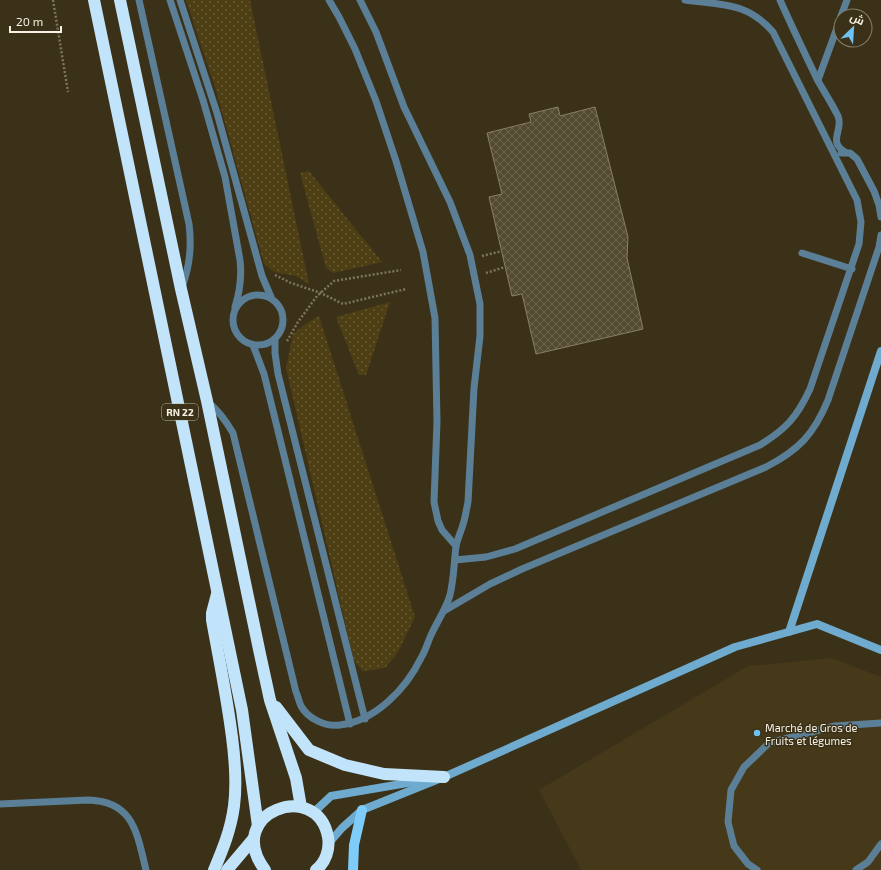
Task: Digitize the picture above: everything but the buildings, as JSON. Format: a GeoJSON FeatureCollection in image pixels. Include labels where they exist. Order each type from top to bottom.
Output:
{"type":"FeatureCollection","features":[{"type":"Feature","properties":{"kind":"highway","name":"RN 22"},"geometry":{"type":"LineString","coordinates":[[94,0],[245,725],[253,800],[258,826]]}},
{"type":"Feature","properties":{"kind":"highway","name":"RN 22"},"geometry":{"type":"LineString","coordinates":[[120,0],[270,700],[296,778],[301,807]]}},
{"type":"Feature","properties":{"kind":"highway"},"geometry":{"type":"LineString","coordinates":[[214,870],[225,846],[234,806],[236,786],[228,707],[212,620],[212,613],[218,591]]}},
{"type":"Feature","properties":{"kind":"highway"},"geometry":{"type":"LineString","coordinates":[[270,700],[309,750],[345,766],[384,774],[444,777]]}},
{"type":"Feature","properties":{"kind":"highway"},"geometry":{"type":"LineString","coordinates":[[227,870],[254,838],[258,826],[266,816],[276,809],[289,806],[301,807],[313,813],[321,821],[327,831],[329,843],[328,852],[318,869]]}},
{"type":"Feature","properties":{"kind":"highway"},"geometry":{"type":"LineString","coordinates":[[254,838],[258,861],[266,870]]}},
{"type":"Feature","properties":{"kind":"main road"},"geometry":{"type":"LineString","coordinates":[[789,632],[881,351]]}},
{"type":"Feature","properties":{"kind":"main road"},"geometry":{"type":"LineString","coordinates":[[329,843],[342,828],[362,810],[444,777],[735,648],[817,624],[881,650]]}},
{"type":"Feature","properties":{"kind":"main road"},"geometry":{"type":"LineString","coordinates":[[313,813],[331,796],[444,777]]}},
{"type":"Feature","properties":{"kind":"main road"},"geometry":{"type":"LineString","coordinates":[[353,870],[354,845],[362,810]]}},
{"type":"Feature","properties":{"kind":"lane"},"geometry":{"type":"LineString","coordinates":[[139,0],[190,231],[191,251],[189,264],[181,289]]}},
{"type":"Feature","properties":{"kind":"lane"},"geometry":{"type":"LineString","coordinates":[[170,0],[203,100],[224,177],[240,260],[240,284],[233,315],[232,323],[239,337],[253,345],[269,343],[275,339],[280,332],[284,317],[277,302],[270,297],[255,294],[247,296],[235,307]]}},
{"type":"Feature","properties":{"kind":"lane"},"geometry":{"type":"LineString","coordinates":[[180,0],[217,113],[264,283],[270,297]]}},
{"type":"Feature","properties":{"kind":"lane"},"geometry":{"type":"LineString","coordinates":[[329,0],[355,49],[376,101],[396,161],[423,252],[435,318],[437,422],[434,502],[438,521],[442,530],[456,546]]}},
{"type":"Feature","properties":{"kind":"lane"},"geometry":{"type":"LineString","coordinates":[[207,401],[218,410],[233,433],[296,692],[301,707],[310,717],[323,724],[338,726],[364,719],[398,692],[411,676],[421,659],[444,611],[454,575],[456,546],[465,518],[468,502],[474,388],[480,336],[480,304],[470,255],[450,202],[404,107],[376,32],[360,0]]}},
{"type":"Feature","properties":{"kind":"lane"},"geometry":{"type":"LineString","coordinates":[[456,560],[486,557],[515,549],[760,445],[776,435],[794,417],[802,406],[810,389],[852,269],[859,244],[861,233],[857,200],[773,32],[755,15],[732,6],[685,0]]}},
{"type":"Feature","properties":{"kind":"lane"},"geometry":{"type":"LineString","coordinates":[[780,0],[818,80],[839,118],[839,128],[836,142],[841,150],[854,156],[860,163],[874,191],[881,217]]}},
{"type":"Feature","properties":{"kind":"lane"},"geometry":{"type":"LineString","coordinates":[[818,80],[833,38]]}},
{"type":"Feature","properties":{"kind":"lane"},"geometry":{"type":"LineString","coordinates":[[835,155],[845,152]]}},
{"type":"Feature","properties":{"kind":"lane"},"geometry":{"type":"LineString","coordinates":[[444,611],[490,584],[522,569],[766,467],[798,447],[817,423],[828,400],[879,247],[881,235]]}},
{"type":"Feature","properties":{"kind":"lane"},"geometry":{"type":"LineString","coordinates":[[802,253],[852,269]]}},
{"type":"Feature","properties":{"kind":"lane"},"geometry":{"type":"LineString","coordinates":[[275,339],[278,374],[364,719]]}},
{"type":"Feature","properties":{"kind":"lane"},"geometry":{"type":"LineString","coordinates":[[253,345],[264,374],[350,724]]}},
{"type":"Feature","properties":{"kind":"lane"},"geometry":{"type":"LineString","coordinates":[[757,870],[748,864],[734,846],[728,822],[731,790],[744,767],[769,743],[836,726],[881,723]]}},
{"type":"Feature","properties":{"kind":"lane"},"geometry":{"type":"LineString","coordinates":[[0,804],[98,800],[117,807],[131,821],[136,830],[146,870]]}},
{"type":"Feature","properties":{"kind":"lane"},"geometry":{"type":"LineString","coordinates":[[856,870],[868,862],[881,844]]}},
{"type":"Feature","properties":{"kind":"path"},"geometry":{"type":"LineString","coordinates":[[53,0],[68,92]]}},
{"type":"Feature","properties":{"kind":"path"},"geometry":{"type":"LineString","coordinates":[[481,256],[502,251]]}},
{"type":"Feature","properties":{"kind":"path"},"geometry":{"type":"LineString","coordinates":[[486,273],[505,267]]}},
{"type":"Feature","properties":{"kind":"path"},"geometry":{"type":"LineString","coordinates":[[260,269],[291,283],[321,292],[343,304],[406,290]]}},
{"type":"Feature","properties":{"kind":"path"},"geometry":{"type":"LineString","coordinates":[[276,360],[298,322],[321,292],[334,281],[401,270]]}},
{"type":"Feature","properties":{"kind":"shaded area"},"geometry":{"type":"Polygon","coordinates":[[[186,0],[250,0],[309,284],[296,276],[274,272],[264,264],[216,90],[186,0]]]}},
{"type":"Feature","properties":{"kind":"shaded area"},"geometry":{"type":"Polygon","coordinates":[[[309,171],[382,262],[333,273],[326,268],[300,173],[309,171]]]}},
{"type":"Feature","properties":{"kind":"shaded area"},"geometry":{"type":"Polygon","coordinates":[[[390,302],[366,375],[359,375],[336,317],[390,302]]]}},
{"type":"Feature","properties":{"kind":"shaded area"},"geometry":{"type":"Polygon","coordinates":[[[319,316],[415,617],[398,652],[385,668],[363,671],[354,661],[286,368],[293,334],[319,316]]]}},
{"type":"Feature","properties":{"kind":"shaded area","name":"Marché de Gros de Fruits et légumes"},"geometry":{"type":"Polygon","coordinates":[[[832,658],[881,677],[881,870],[581,870],[539,790],[748,666],[832,658]]]}},
{"type":"Feature","properties":{"kind":"place","name":"Marché de Gros de Fruits et légumes"},"geometry":{"type":"Point","coordinates":[757,733]}}]}
